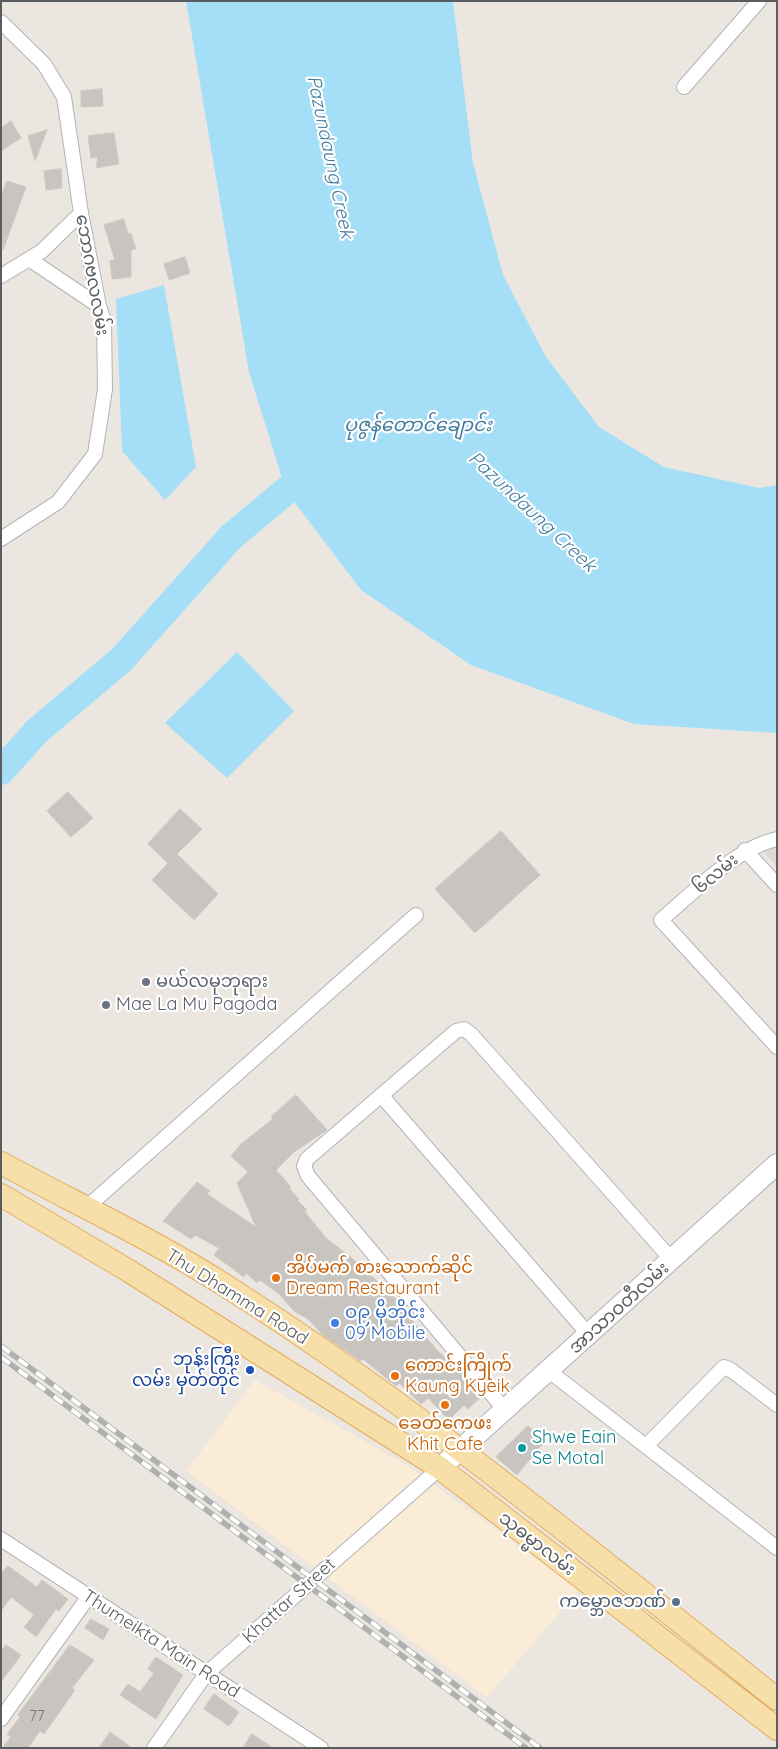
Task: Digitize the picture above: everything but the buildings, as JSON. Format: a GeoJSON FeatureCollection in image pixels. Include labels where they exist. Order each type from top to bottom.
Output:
{"type":"FeatureCollection","features":[{"type":"Feature","properties":{"kind":"main road","name":"Thu Dhamma Road"},"geometry":{"type":"LineString","coordinates":[[1,1163],[231,1289],[296,1331],[460,1449]]}},
{"type":"Feature","properties":{"kind":"main road","name":"အာသာဝတီလမ်း"},"geometry":{"type":"LineString","coordinates":[[440,1468],[777,1164]]}},
{"type":"Feature","properties":{"kind":"main road","name":"Thu Dhamma Road"},"geometry":{"type":"LineString","coordinates":[[1,1194],[113,1262],[440,1468]]}},
{"type":"Feature","properties":{"kind":"main road","name":"သုဓမ္မာလမ်း"},"geometry":{"type":"LineString","coordinates":[[460,1449],[777,1699]]}},
{"type":"Feature","properties":{"kind":"main road","name":"သုဓမ္မာလမ်း"},"geometry":{"type":"LineString","coordinates":[[440,1468],[777,1729]]}},
{"type":"Feature","properties":{"kind":"street"},"geometry":{"type":"LineString","coordinates":[[684,87],[759,1]]}},
{"type":"Feature","properties":{"kind":"street","name":"ဘောဂဗလလမ်း"},"geometry":{"type":"LineString","coordinates":[[1,22],[44,64],[64,97],[81,212],[98,306],[104,321],[105,389],[95,454],[58,502],[1,539]]}},
{"type":"Feature","properties":{"kind":"street"},"geometry":{"type":"LineString","coordinates":[[1,276],[42,251],[81,212]]}},
{"type":"Feature","properties":{"kind":"street"},"geometry":{"type":"LineString","coordinates":[[29,259],[98,306]]}},
{"type":"Feature","properties":{"kind":"street","name":"၆လမ်း"},"geometry":{"type":"LineString","coordinates":[[777,838],[761,842],[745,850],[661,920],[777,1047]]}},
{"type":"Feature","properties":{"kind":"street"},"geometry":{"type":"LineString","coordinates":[[745,850],[777,885]]}},
{"type":"Feature","properties":{"kind":"street"},"geometry":{"type":"LineString","coordinates":[[86,1208],[416,915]]}},
{"type":"Feature","properties":{"kind":"street"},"geometry":{"type":"LineString","coordinates":[[506,1410],[308,1176],[304,1166],[307,1159],[456,1031],[464,1029],[471,1034],[672,1260]]}},
{"type":"Feature","properties":{"kind":"street"},"geometry":{"type":"LineString","coordinates":[[380,1095],[589,1335]]}},
{"type":"Feature","properties":{"kind":"street"},"geometry":{"type":"LineString","coordinates":[[646,1446],[724,1368],[731,1370],[777,1405]]}},
{"type":"Feature","properties":{"kind":"street"},"geometry":{"type":"LineString","coordinates":[[549,1371],[777,1548]]}},
{"type":"Feature","properties":{"kind":"street","name":"Khattar Street"},"geometry":{"type":"LineString","coordinates":[[154,1748],[206,1674],[440,1468]]}},
{"type":"Feature","properties":{"kind":"street","name":"Thumeikta Main Road"},"geometry":{"type":"LineString","coordinates":[[1,1539],[321,1748]]}},
{"type":"Feature","properties":{"kind":"street"},"geometry":{"type":"LineString","coordinates":[[1,1719],[88,1596]]}},
{"type":"Feature","properties":{"kind":"shaded area"},"geometry":{"type":"Polygon","coordinates":[[[777,844],[777,867],[760,848],[777,844]]]}},
{"type":"Feature","properties":{"kind":"shaded area"},"geometry":{"type":"Polygon","coordinates":[[[255,1380],[407,1465],[579,1590],[487,1697],[186,1471],[255,1380]]]}},
{"type":"Feature","properties":{"kind":"water","name":"ပုဇွန်တောင်ချောင်း"},"geometry":{"type":"Polygon","coordinates":[[[186,1],[453,1],[473,163],[503,275],[546,357],[599,427],[664,467],[759,488],[777,485],[777,733],[634,724],[471,665],[361,590],[286,491],[249,372],[186,1]]]}},
{"type":"Feature","properties":{"kind":"water"},"geometry":{"type":"Polygon","coordinates":[[[164,285],[196,467],[165,500],[122,451],[116,299],[164,285]]]}},
{"type":"Feature","properties":{"kind":"water"},"geometry":{"type":"Polygon","coordinates":[[[237,652],[294,711],[227,778],[165,723],[237,652]]]}},
{"type":"Feature","properties":{"kind":"waterway"},"geometry":{"type":"LineString","coordinates":[[1,771],[37,731],[121,660],[231,537],[286,491],[318,470]]}},
{"type":"Feature","properties":{"kind":"railway"},"geometry":{"type":"LineString","coordinates":[[1,1346],[540,1748]]}},
{"type":"Feature","properties":{"kind":"railway"},"geometry":{"type":"LineString","coordinates":[[1,1357],[526,1748]]}},
{"type":"Feature","properties":{"kind":"place","name":"မယ်လမုဘုရား"},"geometry":{"type":"Point","coordinates":[146,982]}},
{"type":"Feature","properties":{"kind":"place","name":"Mae La Mu Pagoda"},"geometry":{"type":"Point","coordinates":[106,1005]}},
{"type":"Feature","properties":{"kind":"place","name":"အိပ်မက် စားသောက်ဆိုင် Dream Restaurant"},"geometry":{"type":"Point","coordinates":[276,1278]}},
{"type":"Feature","properties":{"kind":"place","name":"ဝ၉ မိုဘိုင်း 09 Mobile"},"geometry":{"type":"Point","coordinates":[335,1323]}},
{"type":"Feature","properties":{"kind":"place","name":"ဘုန်းကြီး လမ်း မှတ်တိုင်"},"geometry":{"type":"Point","coordinates":[250,1370]}},
{"type":"Feature","properties":{"kind":"place","name":"ကောင်းကြိုက် Kaung Kyeik"},"geometry":{"type":"Point","coordinates":[395,1376]}},
{"type":"Feature","properties":{"kind":"place","name":"ခေတ်ကေဖး Khit Cafe"},"geometry":{"type":"Point","coordinates":[445,1405]}},
{"type":"Feature","properties":{"kind":"place","name":"Shwe Eain Se Motal"},"geometry":{"type":"Point","coordinates":[522,1448]}},
{"type":"Feature","properties":{"kind":"place","name":"ကမ္ဘောဇဘဏ်"},"geometry":{"type":"Point","coordinates":[676,1602]}},
{"type":"Feature","properties":{"kind":"water label","name":"Pazundaung Creek"},"geometry":{"type":"Point","coordinates":[330,157]}},
{"type":"Feature","properties":{"kind":"water label","name":"Pazundaung Creek"},"geometry":{"type":"Point","coordinates":[532,512]}}]}
